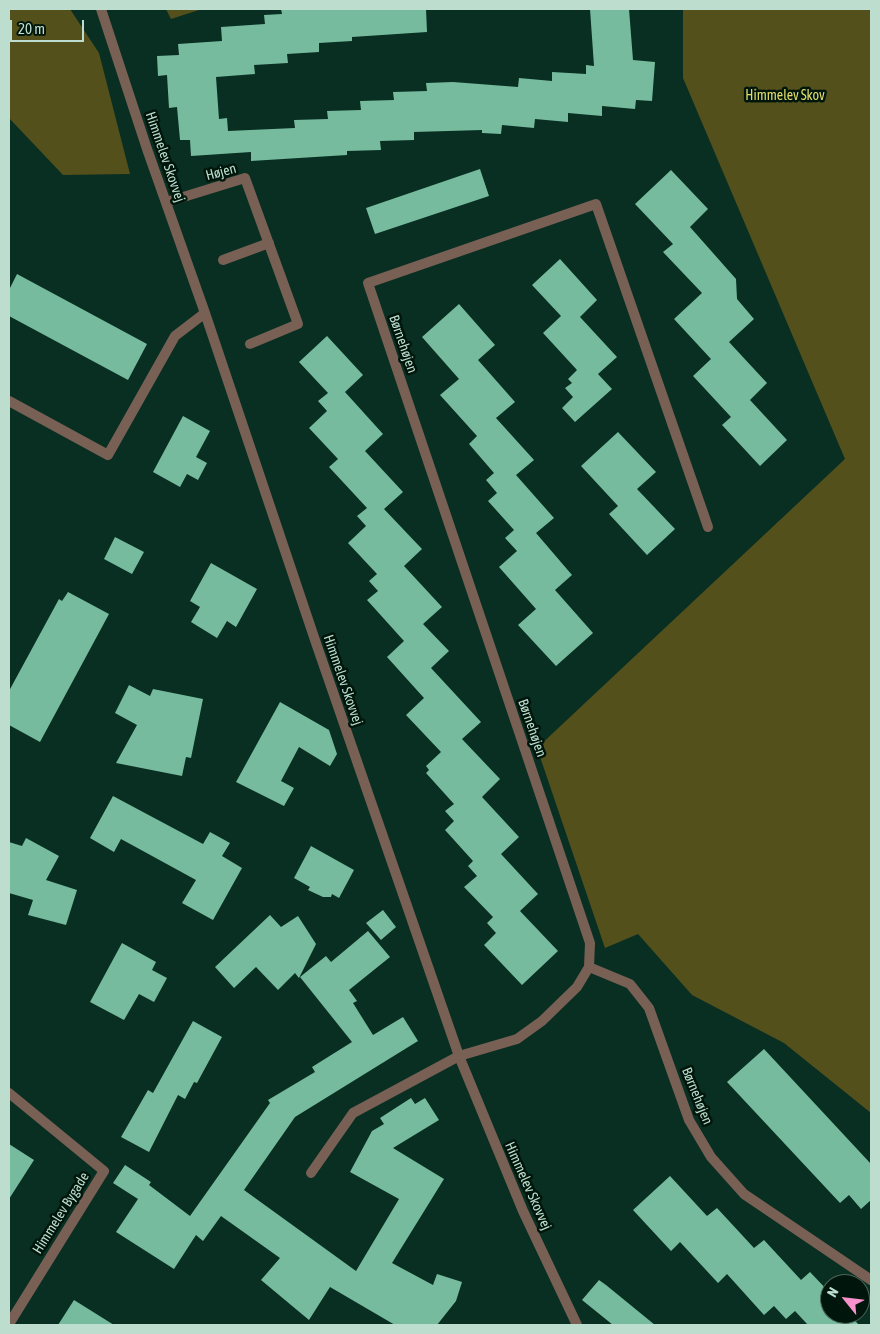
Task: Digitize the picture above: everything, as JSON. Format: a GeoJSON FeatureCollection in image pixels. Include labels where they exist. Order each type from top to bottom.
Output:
{"type":"FeatureCollection","features":[{"type":"Feature","properties":{"kind":"street","name":"Himmelev Skovvej"},"geometry":{"type":"LineString","coordinates":[[102,9],[147,149],[206,313],[316,643],[459,1056],[522,1211],[577,1325]]}},
{"type":"Feature","properties":{"kind":"street","name":"Højen"},"geometry":{"type":"LineString","coordinates":[[167,202],[245,178],[298,324],[250,344]]}},
{"type":"Feature","properties":{"kind":"street","name":"Børnehøjen"},"geometry":{"type":"LineString","coordinates":[[708,527],[596,204],[368,283],[590,943],[589,967],[630,984],[649,1008],[690,1120],[717,1164],[744,1194],[871,1280]]}},
{"type":"Feature","properties":{"kind":"street"},"geometry":{"type":"LineString","coordinates":[[223,260],[268,243]]}},
{"type":"Feature","properties":{"kind":"street"},"geometry":{"type":"LineString","coordinates":[[9,401],[108,455],[175,336],[206,313]]}},
{"type":"Feature","properties":{"kind":"street"},"geometry":{"type":"LineString","coordinates":[[311,1173],[353,1113],[459,1056],[517,1039],[542,1021],[577,987],[589,967]]}},
{"type":"Feature","properties":{"kind":"street","name":"Himmelev Bygade"},"geometry":{"type":"LineString","coordinates":[[9,1093],[104,1171],[9,1324]]}},
{"type":"Feature","properties":{"kind":"green space"},"geometry":{"type":"Polygon","coordinates":[[[9,9],[70,9],[99,53],[130,174],[63,175],[9,118],[9,9]]]}},
{"type":"Feature","properties":{"kind":"green space"},"geometry":{"type":"Polygon","coordinates":[[[166,9],[202,9],[171,19],[166,9]]]}},
{"type":"Feature","properties":{"kind":"green space","name":"Himmelev Skov"},"geometry":{"type":"Polygon","coordinates":[[[683,9],[871,9],[871,1113],[784,1043],[692,995],[638,934],[605,948],[537,748],[845,459],[683,78],[683,9]]]}},
{"type":"Feature","properties":{"kind":"building"},"geometry":{"type":"Polygon","coordinates":[[[281,9],[426,9],[427,32],[352,37],[352,41],[319,43],[319,52],[287,54],[288,63],[254,65],[255,74],[216,77],[219,119],[227,118],[228,131],[295,128],[294,120],[328,119],[327,111],[361,110],[360,101],[394,100],[393,92],[427,91],[426,83],[453,82],[518,87],[519,78],[552,81],[552,72],[586,74],[586,65],[594,66],[590,9],[629,9],[633,60],[655,62],[652,101],[636,100],[635,109],[602,106],[602,116],[568,113],[568,122],[535,119],[534,128],[502,125],[501,134],[482,133],[482,130],[414,132],[414,140],[380,141],[381,150],[347,151],[347,155],[251,161],[251,152],[191,156],[190,140],[180,140],[177,107],[169,108],[167,75],[158,76],[157,56],[179,55],[178,44],[222,41],[221,27],[265,24],[264,15],[282,14],[281,9]]]}},
{"type":"Feature","properties":{"kind":"building"},"geometry":{"type":"Polygon","coordinates":[[[480,169],[489,196],[375,234],[366,208],[480,169]]]}},
{"type":"Feature","properties":{"kind":"building"},"geometry":{"type":"Polygon","coordinates":[[[671,170],[708,209],[690,227],[736,279],[737,299],[754,319],[729,342],[767,383],[750,400],[787,440],[760,466],[722,425],[731,417],[693,376],[711,359],[674,319],[702,293],[663,252],[673,244],[635,204],[671,170]]]}},
{"type":"Feature","properties":{"kind":"building"},"geometry":{"type":"Polygon","coordinates":[[[560,259],[597,300],[580,317],[617,357],[598,374],[612,389],[575,422],[562,408],[573,397],[565,388],[572,383],[568,379],[577,370],[543,333],[561,316],[532,285],[560,259]]]}},
{"type":"Feature","properties":{"kind":"building"},"geometry":{"type":"Polygon","coordinates":[[[17,274],[147,344],[128,380],[9,316],[9,290],[17,274]]]}},
{"type":"Feature","properties":{"kind":"building"},"geometry":{"type":"Polygon","coordinates":[[[459,304],[495,345],[478,360],[515,402],[496,418],[534,460],[516,475],[554,518],[536,533],[572,575],[555,590],[593,633],[556,666],[518,625],[536,609],[499,567],[517,551],[505,538],[514,530],[488,501],[497,493],[486,480],[494,473],[469,444],[477,436],[440,395],[459,379],[422,337],[459,304]]]}},
{"type":"Feature","properties":{"kind":"building"},"geometry":{"type":"Polygon","coordinates":[[[327,336],[363,375],[345,392],[383,434],[365,451],[403,492],[384,509],[422,549],[404,566],[442,607],[423,624],[449,651],[431,668],[481,722],[462,739],[500,779],[482,797],[519,837],[501,854],[538,894],[520,911],[558,951],[522,985],[484,945],[496,933],[487,923],[493,917],[464,887],[477,876],[468,866],[473,861],[445,830],[454,821],[445,811],[454,804],[426,773],[429,770],[426,766],[441,752],[406,715],[424,698],[387,657],[404,641],[367,600],[378,591],[369,581],[377,574],[348,543],[366,526],[357,516],[367,508],[329,467],[338,459],[309,428],[327,411],[318,401],[328,393],[299,362],[327,336]]]}},
{"type":"Feature","properties":{"kind":"building"},"geometry":{"type":"Polygon","coordinates":[[[183,416],[210,431],[196,457],[207,463],[198,480],[187,474],[180,487],[153,472],[183,416]]]}},
{"type":"Feature","properties":{"kind":"building"},"geometry":{"type":"Polygon","coordinates":[[[618,432],[656,472],[637,489],[675,529],[647,555],[609,514],[618,506],[581,466],[618,432]]]}},
{"type":"Feature","properties":{"kind":"building"},"geometry":{"type":"Polygon","coordinates":[[[115,537],[144,552],[132,574],[104,559],[115,537]]]}},
{"type":"Feature","properties":{"kind":"building"},"geometry":{"type":"Polygon","coordinates":[[[211,563],[257,589],[236,627],[227,621],[217,638],[191,622],[200,607],[190,601],[211,563]]]}},
{"type":"Feature","properties":{"kind":"building"},"geometry":{"type":"Polygon","coordinates":[[[68,592],[109,614],[40,742],[9,725],[9,691],[59,599],[62,601],[68,592]]]}},
{"type":"Feature","properties":{"kind":"building"},"geometry":{"type":"Polygon","coordinates":[[[129,685],[150,696],[153,689],[203,699],[191,758],[186,757],[182,776],[116,763],[137,725],[115,713],[129,685]]]}},
{"type":"Feature","properties":{"kind":"building"},"geometry":{"type":"Polygon","coordinates":[[[280,702],[329,730],[337,754],[330,766],[299,747],[281,781],[294,788],[284,806],[236,782],[280,702]]]}},
{"type":"Feature","properties":{"kind":"building"},"geometry":{"type":"Polygon","coordinates":[[[113,796],[203,844],[210,832],[230,843],[222,856],[242,868],[213,920],[182,903],[196,880],[121,839],[114,852],[90,838],[113,796]]]}},
{"type":"Feature","properties":{"kind":"building"},"geometry":{"type":"Polygon","coordinates":[[[26,838],[59,856],[46,880],[77,890],[66,925],[28,915],[33,900],[9,893],[9,842],[22,846],[26,838]]]}},
{"type":"Feature","properties":{"kind":"building"},"geometry":{"type":"Polygon","coordinates":[[[311,846],[354,870],[339,898],[332,894],[331,897],[323,897],[308,890],[310,887],[294,878],[311,846]]]}},
{"type":"Feature","properties":{"kind":"building"},"geometry":{"type":"Polygon","coordinates":[[[383,910],[396,927],[381,940],[366,923],[383,910]]]}},
{"type":"Feature","properties":{"kind":"building"},"geometry":{"type":"Polygon","coordinates":[[[270,915],[281,927],[298,916],[316,944],[299,978],[295,973],[278,990],[256,967],[234,988],[215,967],[270,915]]]}},
{"type":"Feature","properties":{"kind":"building"},"geometry":{"type":"Polygon","coordinates":[[[368,931],[390,957],[349,990],[357,1001],[353,1003],[373,1035],[403,1017],[418,1041],[295,1117],[244,1190],[356,1271],[399,1199],[350,1172],[372,1131],[384,1124],[380,1118],[411,1098],[415,1104],[425,1098],[439,1120],[393,1148],[444,1179],[392,1263],[433,1285],[437,1274],[462,1282],[456,1301],[437,1325],[395,1325],[330,1287],[309,1320],[261,1280],[280,1258],[221,1216],[203,1241],[196,1235],[174,1269],[116,1232],[138,1199],[113,1183],[125,1165],[151,1182],[149,1185],[190,1216],[270,1103],[268,1100],[315,1072],[312,1067],[352,1042],[300,977],[326,956],[331,962],[368,931]]]}},
{"type":"Feature","properties":{"kind":"building"},"geometry":{"type":"Polygon","coordinates":[[[122,943],[156,962],[152,970],[167,978],[154,1002],[139,994],[124,1020],[90,1002],[122,943]]]}},
{"type":"Feature","properties":{"kind":"building"},"geometry":{"type":"Polygon","coordinates":[[[193,1021],[222,1037],[197,1083],[194,1082],[185,1099],[178,1095],[149,1152],[121,1137],[148,1090],[153,1093],[193,1021]]]}},
{"type":"Feature","properties":{"kind":"building"},"geometry":{"type":"Polygon","coordinates":[[[764,1049],[871,1164],[871,1200],[861,1209],[849,1195],[840,1203],[727,1082],[764,1049]]]}},
{"type":"Feature","properties":{"kind":"building"},"geometry":{"type":"Polygon","coordinates":[[[9,1144],[34,1160],[9,1199],[9,1144]]]}},
{"type":"Feature","properties":{"kind":"building"},"geometry":{"type":"Polygon","coordinates":[[[670,1176],[707,1216],[717,1208],[754,1248],[764,1240],[801,1280],[810,1272],[820,1282],[820,1324],[859,1325],[808,1325],[795,1311],[786,1319],[774,1306],[764,1315],[727,1274],[718,1283],[680,1242],[671,1251],[633,1210],[670,1176]]]}},
{"type":"Feature","properties":{"kind":"building"},"geometry":{"type":"Polygon","coordinates":[[[599,1280],[655,1325],[613,1325],[582,1300],[599,1280]]]}},
{"type":"Feature","properties":{"kind":"building"},"geometry":{"type":"Polygon","coordinates":[[[74,1300],[114,1325],[58,1325],[74,1300]]]}}]}
